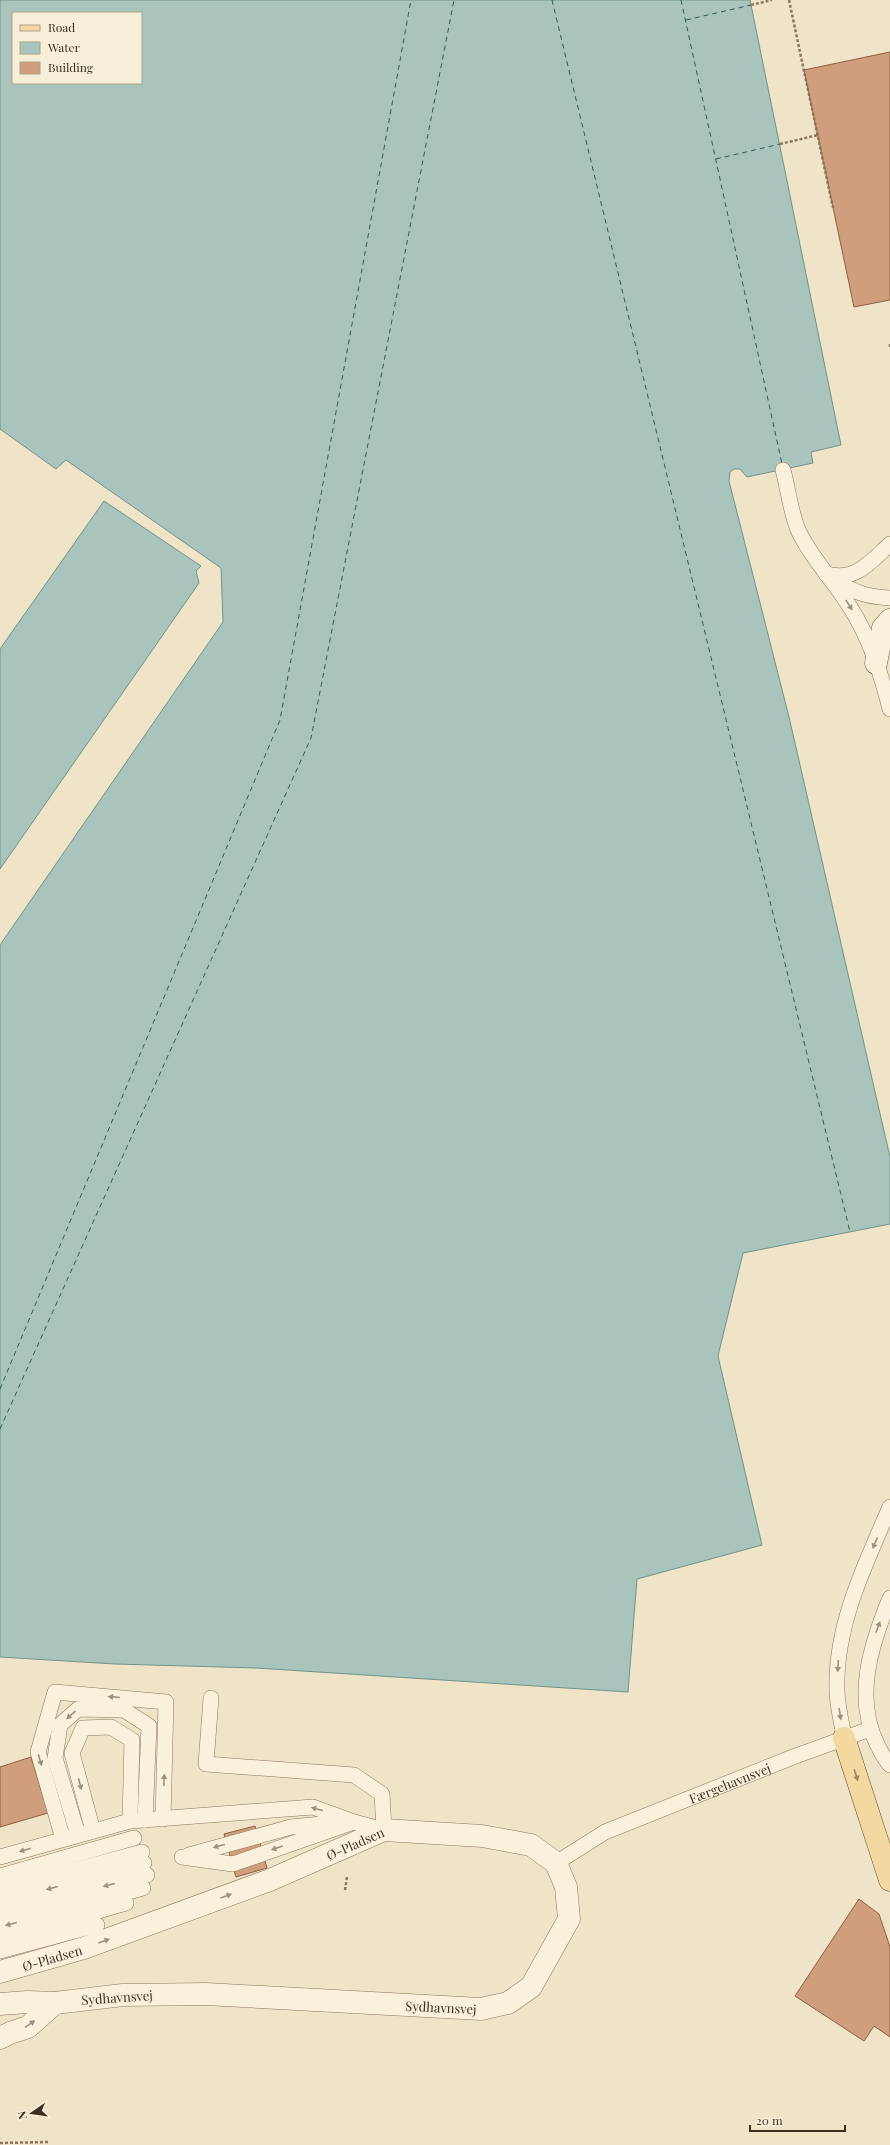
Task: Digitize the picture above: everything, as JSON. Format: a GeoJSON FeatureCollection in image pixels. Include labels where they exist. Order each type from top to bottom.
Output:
{"type":"FeatureCollection","features":[{"type":"Feature","properties":{"kind":"main road"},"geometry":{"type":"LineString","coordinates":[[844,1738],[890,1880]]}},
{"type":"Feature","properties":{"kind":"street"},"geometry":{"type":"LineString","coordinates":[[876,664],[883,628],[890,620]]}},
{"type":"Feature","properties":{"kind":"street"},"geometry":{"type":"LineString","coordinates":[[384,1830],[482,1836],[531,1845],[556,1863]]}},
{"type":"Feature","properties":{"kind":"street","name":"Ø-Pladsen"},"geometry":{"type":"LineString","coordinates":[[0,1972],[84,1948],[270,1880],[384,1830]]}},
{"type":"Feature","properties":{"kind":"street","name":"Sydhavnsvej"},"geometry":{"type":"LineString","coordinates":[[0,2004],[27,2002],[55,2003],[123,1995],[206,1994],[481,2009],[508,2003],[531,1987],[569,1919],[566,1887],[556,1863]]}},
{"type":"Feature","properties":{"kind":"street"},"geometry":{"type":"LineString","coordinates":[[0,2038],[28,2027],[55,2003]]}},
{"type":"Feature","properties":{"kind":"lane"},"geometry":{"type":"LineString","coordinates":[[783,470],[798,530],[809,550],[857,619],[876,664],[890,709]]}},
{"type":"Feature","properties":{"kind":"lane"},"geometry":{"type":"LineString","coordinates":[[826,574],[837,577],[851,575],[861,569],[890,544]]}},
{"type":"Feature","properties":{"kind":"lane"},"geometry":{"type":"LineString","coordinates":[[826,574],[843,586],[861,595],[890,598]]}},
{"type":"Feature","properties":{"kind":"lane"},"geometry":{"type":"LineString","coordinates":[[844,1738],[837,1691],[837,1663],[844,1623],[858,1581],[890,1507]]}},
{"type":"Feature","properties":{"kind":"lane"},"geometry":{"type":"LineString","coordinates":[[890,1598],[877,1629],[868,1664],[865,1693],[870,1729],[885,1761],[890,1765]]}},
{"type":"Feature","properties":{"kind":"lane"},"geometry":{"type":"LineString","coordinates":[[63,1839],[38,1752],[55,1692],[166,1702],[163,1819]]}},
{"type":"Feature","properties":{"kind":"lane"},"geometry":{"type":"LineString","coordinates":[[211,1698],[206,1764],[354,1775],[382,1794],[384,1830]]}},
{"type":"Feature","properties":{"kind":"lane"},"geometry":{"type":"LineString","coordinates":[[78,1835],[55,1758],[60,1725],[78,1709],[124,1710],[149,1726],[137,1821]]}},
{"type":"Feature","properties":{"kind":"lane"},"geometry":{"type":"LineString","coordinates":[[93,1831],[72,1753],[83,1728],[111,1726],[132,1740],[137,1821]]}},
{"type":"Feature","properties":{"kind":"lane","name":"Færgehavnsvej"},"geometry":{"type":"LineString","coordinates":[[556,1863],[605,1832],[870,1729]]}},
{"type":"Feature","properties":{"kind":"lane","name":"Ø-Pladsen"},"geometry":{"type":"LineString","coordinates":[[0,1857],[93,1831],[137,1821],[313,1807],[354,1822],[384,1830]]}},
{"type":"Feature","properties":{"kind":"lane"},"geometry":{"type":"LineString","coordinates":[[354,1822],[233,1864],[182,1857],[291,1827],[354,1822]]}},
{"type":"Feature","properties":{"kind":"lane"},"geometry":{"type":"LineString","coordinates":[[0,1876],[134,1838]]}},
{"type":"Feature","properties":{"kind":"lane"},"geometry":{"type":"LineString","coordinates":[[0,1890],[144,1869]]}},
{"type":"Feature","properties":{"kind":"lane"},"geometry":{"type":"LineString","coordinates":[[0,1902],[144,1869]]}},
{"type":"Feature","properties":{"kind":"lane"},"geometry":{"type":"LineString","coordinates":[[0,1914],[144,1869]]}},
{"type":"Feature","properties":{"kind":"lane"},"geometry":{"type":"LineString","coordinates":[[0,1927],[144,1869]]}},
{"type":"Feature","properties":{"kind":"lane"},"geometry":{"type":"LineString","coordinates":[[0,1939],[126,1904]]}},
{"type":"Feature","properties":{"kind":"lane"},"geometry":{"type":"LineString","coordinates":[[0,1951],[97,1925]]}},
{"type":"Feature","properties":{"kind":"path"},"geometry":{"type":"LineString","coordinates":[[751,5],[772,0]]}},
{"type":"Feature","properties":{"kind":"path"},"geometry":{"type":"LineString","coordinates":[[789,0],[833,208]]}},
{"type":"Feature","properties":{"kind":"path"},"geometry":{"type":"LineString","coordinates":[[780,144],[818,135]]}},
{"type":"Feature","properties":{"kind":"path"},"geometry":{"type":"LineString","coordinates":[[0,2143],[49,2142]]}},
{"type":"Feature","properties":{"kind":"water"},"geometry":{"type":"Polygon","coordinates":[[[0,0],[750,0],[841,445],[811,452],[813,463],[747,477],[740,469],[734,469],[730,472],[729,481],[789,717],[890,1157],[890,1224],[743,1253],[718,1356],[762,1545],[637,1579],[628,1692],[256,1668],[115,1664],[0,1657],[0,945],[223,622],[221,568],[66,460],[56,469],[0,429],[0,0]]]}},
{"type":"Feature","properties":{"kind":"water"},"geometry":{"type":"Polygon","coordinates":[[[104,501],[201,566],[196,571],[199,583],[0,869],[0,649],[104,501]]]}},
{"type":"Feature","properties":{"kind":"building"},"geometry":{"type":"Polygon","coordinates":[[[890,52],[890,300],[854,307],[804,70],[890,52]]]}},
{"type":"Feature","properties":{"kind":"building"},"geometry":{"type":"Polygon","coordinates":[[[31,1757],[48,1813],[0,1827],[0,1767],[31,1757]]]}},
{"type":"Feature","properties":{"kind":"building"},"geometry":{"type":"Polygon","coordinates":[[[255,1826],[267,1868],[236,1877],[224,1834],[255,1826]]]}},
{"type":"Feature","properties":{"kind":"building"},"geometry":{"type":"Polygon","coordinates":[[[859,1899],[879,1914],[890,1947],[890,2037],[874,2026],[864,2041],[795,1996],[859,1899]]]}},
{"type":"Feature","properties":{"kind":"ferry route"},"geometry":{"type":"LineString","coordinates":[[0,1389],[280,720],[411,0]]}},
{"type":"Feature","properties":{"kind":"ferry route"},"geometry":{"type":"LineString","coordinates":[[0,1429],[311,738],[454,0]]}},
{"type":"Feature","properties":{"kind":"ferry route"},"geometry":{"type":"LineString","coordinates":[[552,0],[850,1232]]}},
{"type":"Feature","properties":{"kind":"ferry route"},"geometry":{"type":"LineString","coordinates":[[681,0],[782,464]]}},
{"type":"Feature","properties":{"kind":"ferry route"},"geometry":{"type":"LineString","coordinates":[[686,20],[751,5]]}},
{"type":"Feature","properties":{"kind":"ferry route"},"geometry":{"type":"LineString","coordinates":[[716,159],[780,144]]}}]}
